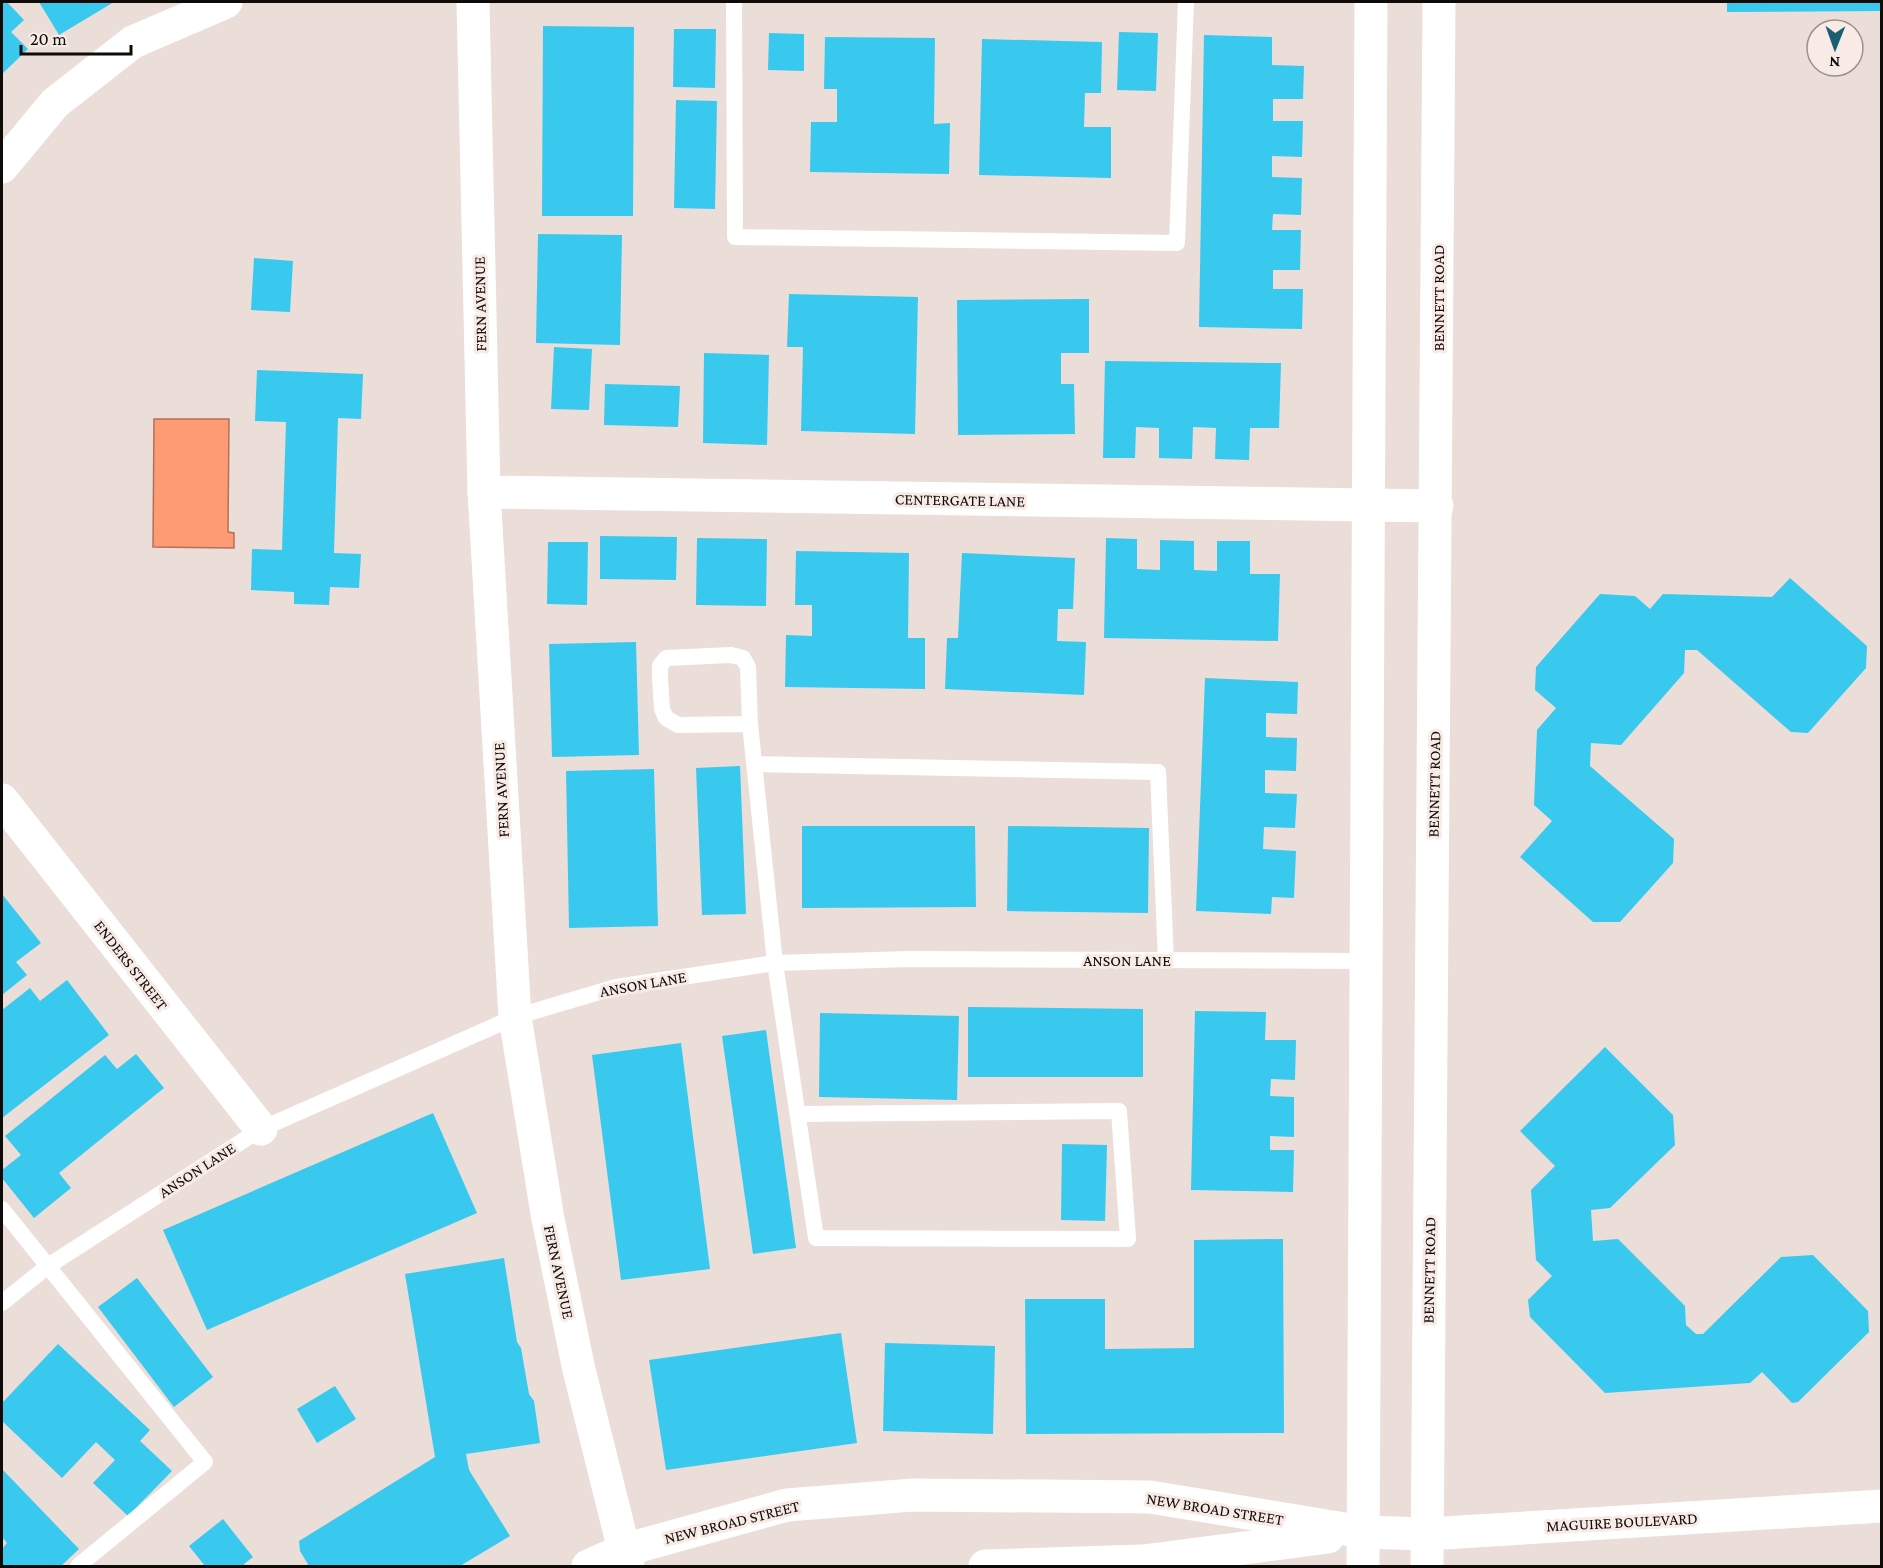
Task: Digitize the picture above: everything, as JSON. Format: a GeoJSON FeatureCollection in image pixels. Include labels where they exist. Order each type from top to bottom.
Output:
{"type":"FeatureCollection","features":[{"type":"Feature","properties":{"kind":"street"},"geometry":{"type":"LineString","coordinates":[[2,167],[55,103],[133,42],[226,2]]}},
{"type":"Feature","properties":{"kind":"street","name":"FERN AVENUE"},"geometry":{"type":"LineString","coordinates":[[473,2],[484,492],[515,1017],[550,1230],[579,1370],[626,1558]]}},
{"type":"Feature","properties":{"kind":"street"},"geometry":{"type":"LineString","coordinates":[[1363,1566],[1371,2]]}},
{"type":"Feature","properties":{"kind":"street","name":"BENNETT ROAD"},"geometry":{"type":"LineString","coordinates":[[1427,1566],[1437,506],[1439,2]]}},
{"type":"Feature","properties":{"kind":"street","name":"CENTERGATE LANE"},"geometry":{"type":"LineString","coordinates":[[484,492],[1437,506]]}},
{"type":"Feature","properties":{"kind":"street","name":"ENDERS STREET"},"geometry":{"type":"LineString","coordinates":[[2,800],[261,1129]]}},
{"type":"Feature","properties":{"kind":"street","name":"NEW BROAD STREET"},"geometry":{"type":"LineString","coordinates":[[588,1566],[626,1558],[787,1505],[913,1495],[1150,1497],[1363,1532]]}},
{"type":"Feature","properties":{"kind":"street","name":"MAGUIRE BOULEVARD"},"geometry":{"type":"LineString","coordinates":[[1363,1532],[1427,1534],[1881,1506]]}},
{"type":"Feature","properties":{"kind":"street","name":"NEW BROAD STREET"},"geometry":{"type":"LineString","coordinates":[[985,1566],[1143,1561],[1363,1532]]}},
{"type":"Feature","properties":{"kind":"lane"},"geometry":{"type":"LineString","coordinates":[[734,2],[735,237],[1177,243],[1186,2]]}},
{"type":"Feature","properties":{"kind":"lane"},"geometry":{"type":"LineString","coordinates":[[750,724],[678,725],[666,718],[662,709],[660,666],[666,658],[731,655],[743,658],[748,667],[750,724],[775,963],[816,1238],[1128,1239],[1119,1111],[798,1114]]}},
{"type":"Feature","properties":{"kind":"lane"},"geometry":{"type":"LineString","coordinates":[[755,765],[1158,772],[1166,961]]}},
{"type":"Feature","properties":{"kind":"lane","name":"ANSON LANE"},"geometry":{"type":"LineString","coordinates":[[2,1303],[48,1266],[261,1129],[515,1017],[616,987],[775,963],[910,959],[1365,961]]}},
{"type":"Feature","properties":{"kind":"lane"},"geometry":{"type":"LineString","coordinates":[[2,1209],[205,1462],[78,1566]]}},
{"type":"Feature","properties":{"kind":"shaded area"},"geometry":{"type":"Polygon","coordinates":[[[154,419],[229,419],[228,532],[234,533],[234,548],[153,547],[154,419]]]}},
{"type":"Feature","properties":{"kind":"building"},"geometry":{"type":"Polygon","coordinates":[[[2,2],[7,2],[24,20],[11,32],[28,49],[2,74],[2,2]]]}},
{"type":"Feature","properties":{"kind":"building"},"geometry":{"type":"Polygon","coordinates":[[[39,2],[114,2],[59,35],[39,2]]]}},
{"type":"Feature","properties":{"kind":"building"},"geometry":{"type":"Polygon","coordinates":[[[1727,2],[1882,2],[1882,11],[1727,12],[1727,2]]]}},
{"type":"Feature","properties":{"kind":"building"},"geometry":{"type":"Polygon","coordinates":[[[543,26],[634,27],[633,216],[542,216],[543,26]]]}},
{"type":"Feature","properties":{"kind":"building"},"geometry":{"type":"Polygon","coordinates":[[[674,29],[716,29],[715,88],[673,87],[674,29]]]}},
{"type":"Feature","properties":{"kind":"building"},"geometry":{"type":"Polygon","coordinates":[[[1119,32],[1158,33],[1156,91],[1117,90],[1119,32]]]}},
{"type":"Feature","properties":{"kind":"building"},"geometry":{"type":"Polygon","coordinates":[[[769,33],[804,34],[804,71],[768,70],[769,33]]]}},
{"type":"Feature","properties":{"kind":"building"},"geometry":{"type":"Polygon","coordinates":[[[1204,35],[1272,37],[1272,65],[1304,66],[1303,99],[1273,99],[1273,121],[1303,121],[1302,157],[1272,156],[1272,177],[1302,178],[1301,215],[1273,214],[1272,230],[1301,230],[1300,270],[1273,270],[1273,289],[1303,289],[1302,329],[1199,327],[1204,35]]]}},
{"type":"Feature","properties":{"kind":"building"},"geometry":{"type":"Polygon","coordinates":[[[825,37],[935,38],[934,124],[950,123],[949,174],[810,172],[811,122],[837,122],[837,89],[824,89],[825,37]]]}},
{"type":"Feature","properties":{"kind":"building"},"geometry":{"type":"Polygon","coordinates":[[[982,39],[1102,42],[1101,93],[1085,93],[1084,127],[1111,127],[1111,178],[979,175],[982,39]]]}},
{"type":"Feature","properties":{"kind":"building"},"geometry":{"type":"Polygon","coordinates":[[[676,100],[717,101],[715,209],[674,208],[676,100]]]}},
{"type":"Feature","properties":{"kind":"building"},"geometry":{"type":"Polygon","coordinates":[[[538,234],[622,235],[620,345],[536,343],[538,234]]]}},
{"type":"Feature","properties":{"kind":"building"},"geometry":{"type":"Polygon","coordinates":[[[254,258],[293,261],[290,312],[251,310],[254,258]]]}},
{"type":"Feature","properties":{"kind":"building"},"geometry":{"type":"Polygon","coordinates":[[[789,294],[918,297],[915,434],[801,431],[803,347],[787,347],[789,294]]]}},
{"type":"Feature","properties":{"kind":"building"},"geometry":{"type":"Polygon","coordinates":[[[1089,299],[1089,353],[1061,353],[1061,384],[1074,384],[1075,434],[958,435],[957,300],[1089,299]]]}},
{"type":"Feature","properties":{"kind":"building"},"geometry":{"type":"Polygon","coordinates":[[[554,347],[592,349],[589,410],[551,409],[554,347]]]}},
{"type":"Feature","properties":{"kind":"building"},"geometry":{"type":"Polygon","coordinates":[[[704,353],[769,355],[767,445],[703,443],[704,353]]]}},
{"type":"Feature","properties":{"kind":"building"},"geometry":{"type":"Polygon","coordinates":[[[1105,361],[1281,363],[1279,428],[1250,428],[1249,460],[1215,459],[1216,428],[1193,427],[1192,459],[1159,458],[1159,428],[1136,427],[1135,458],[1103,458],[1105,361]]]}},
{"type":"Feature","properties":{"kind":"building"},"geometry":{"type":"Polygon","coordinates":[[[257,370],[363,374],[361,419],[338,418],[334,553],[361,554],[359,588],[330,587],[329,605],[294,604],[294,592],[251,590],[252,549],[282,550],[286,422],[255,421],[257,370]]]}},
{"type":"Feature","properties":{"kind":"building"},"geometry":{"type":"Polygon","coordinates":[[[605,384],[680,386],[678,427],[604,425],[605,384]]]}},
{"type":"Feature","properties":{"kind":"building"},"geometry":{"type":"Polygon","coordinates":[[[600,536],[677,537],[676,580],[600,579],[600,536]]]}},
{"type":"Feature","properties":{"kind":"building"},"geometry":{"type":"Polygon","coordinates":[[[697,538],[767,539],[766,606],[696,605],[697,538]]]}},
{"type":"Feature","properties":{"kind":"building"},"geometry":{"type":"Polygon","coordinates":[[[1106,538],[1137,539],[1137,569],[1160,570],[1160,540],[1194,541],[1194,570],[1217,571],[1217,541],[1250,541],[1250,574],[1280,574],[1278,641],[1104,638],[1106,538]]]}},
{"type":"Feature","properties":{"kind":"building"},"geometry":{"type":"Polygon","coordinates":[[[548,542],[588,542],[587,605],[547,604],[548,542]]]}},
{"type":"Feature","properties":{"kind":"building"},"geometry":{"type":"Polygon","coordinates":[[[796,551],[909,553],[908,638],[925,638],[925,689],[785,687],[786,635],[812,636],[812,605],[795,605],[796,551]]]}},
{"type":"Feature","properties":{"kind":"building"},"geometry":{"type":"Polygon","coordinates":[[[962,553],[1075,558],[1073,609],[1058,609],[1057,641],[1086,642],[1084,695],[945,689],[947,638],[958,638],[962,553]]]}},
{"type":"Feature","properties":{"kind":"building"},"geometry":{"type":"Polygon","coordinates":[[[1790,578],[1867,646],[1866,668],[1808,733],[1791,732],[1697,650],[1685,650],[1684,673],[1621,745],[1591,743],[1590,766],[1674,839],[1673,863],[1620,922],[1593,922],[1520,857],[1552,821],[1534,805],[1537,730],[1556,708],[1535,690],[1536,667],[1600,594],[1635,596],[1650,609],[1663,594],[1772,597],[1790,578]]]}},
{"type":"Feature","properties":{"kind":"building"},"geometry":{"type":"Polygon","coordinates":[[[636,642],[639,755],[552,757],[549,644],[636,642]]]}},
{"type":"Feature","properties":{"kind":"building"},"geometry":{"type":"Polygon","coordinates":[[[1205,678],[1298,682],[1297,714],[1266,713],[1266,737],[1297,738],[1296,771],[1265,770],[1265,793],[1297,794],[1295,828],[1264,827],[1263,849],[1296,851],[1294,898],[1272,897],[1271,914],[1196,911],[1205,678]]]}},
{"type":"Feature","properties":{"kind":"building"},"geometry":{"type":"Polygon","coordinates":[[[740,766],[746,914],[702,915],[696,768],[740,766]]]}},
{"type":"Feature","properties":{"kind":"building"},"geometry":{"type":"Polygon","coordinates":[[[654,769],[658,926],[569,928],[566,771],[654,769]]]}},
{"type":"Feature","properties":{"kind":"building"},"geometry":{"type":"Polygon","coordinates":[[[802,826],[975,826],[976,907],[802,908],[802,826]]]}},
{"type":"Feature","properties":{"kind":"building"},"geometry":{"type":"Polygon","coordinates":[[[1008,826],[1149,828],[1148,913],[1007,911],[1008,826]]]}},
{"type":"Feature","properties":{"kind":"building"},"geometry":{"type":"Polygon","coordinates":[[[2,894],[41,943],[16,962],[27,975],[2,995],[2,894]]]}},
{"type":"Feature","properties":{"kind":"building"},"geometry":{"type":"Polygon","coordinates":[[[67,980],[109,1035],[2,1118],[2,1010],[30,988],[40,1001],[67,980]]]}},
{"type":"Feature","properties":{"kind":"building"},"geometry":{"type":"Polygon","coordinates":[[[968,1007],[1143,1009],[1143,1077],[968,1077],[968,1007]]]}},
{"type":"Feature","properties":{"kind":"building"},"geometry":{"type":"Polygon","coordinates":[[[1195,1011],[1266,1012],[1265,1040],[1296,1040],[1295,1080],[1271,1079],[1270,1096],[1294,1097],[1294,1137],[1270,1136],[1270,1150],[1294,1150],[1293,1192],[1191,1190],[1195,1011]]]}},
{"type":"Feature","properties":{"kind":"building"},"geometry":{"type":"Polygon","coordinates":[[[820,1013],[959,1016],[957,1100],[819,1097],[820,1013]]]}},
{"type":"Feature","properties":{"kind":"building"},"geometry":{"type":"Polygon","coordinates":[[[766,1030],[796,1248],[753,1254],[722,1036],[766,1030]]]}},
{"type":"Feature","properties":{"kind":"building"},"geometry":{"type":"Polygon","coordinates":[[[681,1043],[710,1269],[621,1280],[592,1055],[681,1043]]]}},
{"type":"Feature","properties":{"kind":"building"},"geometry":{"type":"Polygon","coordinates":[[[1605,1047],[1673,1115],[1675,1145],[1610,1208],[1591,1210],[1593,1241],[1618,1239],[1685,1306],[1686,1325],[1696,1334],[1703,1334],[1781,1257],[1813,1255],[1868,1311],[1869,1332],[1798,1402],[1792,1403],[1762,1372],[1750,1383],[1605,1393],[1530,1317],[1528,1300],[1552,1276],[1536,1260],[1531,1190],[1555,1166],[1520,1131],[1605,1047]]]}},
{"type":"Feature","properties":{"kind":"building"},"geometry":{"type":"Polygon","coordinates":[[[136,1054],[164,1088],[59,1173],[71,1188],[34,1218],[2,1178],[2,1170],[21,1155],[5,1136],[105,1055],[117,1069],[136,1054]]]}},
{"type":"Feature","properties":{"kind":"building"},"geometry":{"type":"Polygon","coordinates":[[[433,1113],[477,1213],[207,1330],[163,1230],[433,1113]]]}},
{"type":"Feature","properties":{"kind":"building"},"geometry":{"type":"Polygon","coordinates":[[[1062,1144],[1107,1145],[1105,1221],[1061,1220],[1062,1144]]]}},
{"type":"Feature","properties":{"kind":"building"},"geometry":{"type":"Polygon","coordinates":[[[1283,1239],[1284,1433],[1026,1434],[1025,1299],[1105,1299],[1105,1349],[1194,1348],[1194,1240],[1283,1239]]]}},
{"type":"Feature","properties":{"kind":"building"},"geometry":{"type":"Polygon","coordinates":[[[504,1258],[517,1342],[521,1348],[529,1394],[534,1401],[540,1443],[466,1454],[469,1470],[510,1536],[460,1566],[309,1566],[300,1551],[299,1541],[435,1457],[405,1274],[504,1258]]]}},
{"type":"Feature","properties":{"kind":"building"},"geometry":{"type":"Polygon","coordinates":[[[137,1278],[213,1377],[174,1407],[98,1307],[137,1278]]]}},
{"type":"Feature","properties":{"kind":"building"},"geometry":{"type":"Polygon","coordinates":[[[841,1333],[857,1443],[666,1470],[649,1360],[841,1333]]]}},
{"type":"Feature","properties":{"kind":"building"},"geometry":{"type":"Polygon","coordinates":[[[885,1343],[995,1346],[993,1434],[883,1431],[885,1343]]]}},
{"type":"Feature","properties":{"kind":"building"},"geometry":{"type":"Polygon","coordinates":[[[58,1344],[150,1430],[140,1441],[172,1471],[128,1516],[93,1483],[115,1460],[96,1442],[62,1478],[2,1421],[2,1403],[58,1344]]]}},
{"type":"Feature","properties":{"kind":"building"},"geometry":{"type":"Polygon","coordinates":[[[335,1386],[356,1419],[317,1443],[297,1409],[335,1386]]]}},
{"type":"Feature","properties":{"kind":"building"},"geometry":{"type":"Polygon","coordinates":[[[2,1469],[79,1549],[61,1566],[2,1566],[2,1549],[7,1543],[2,1537],[2,1469]]]}},
{"type":"Feature","properties":{"kind":"building"},"geometry":{"type":"Polygon","coordinates":[[[223,1519],[253,1557],[244,1564],[245,1566],[205,1566],[189,1546],[223,1519]]]}}]}
